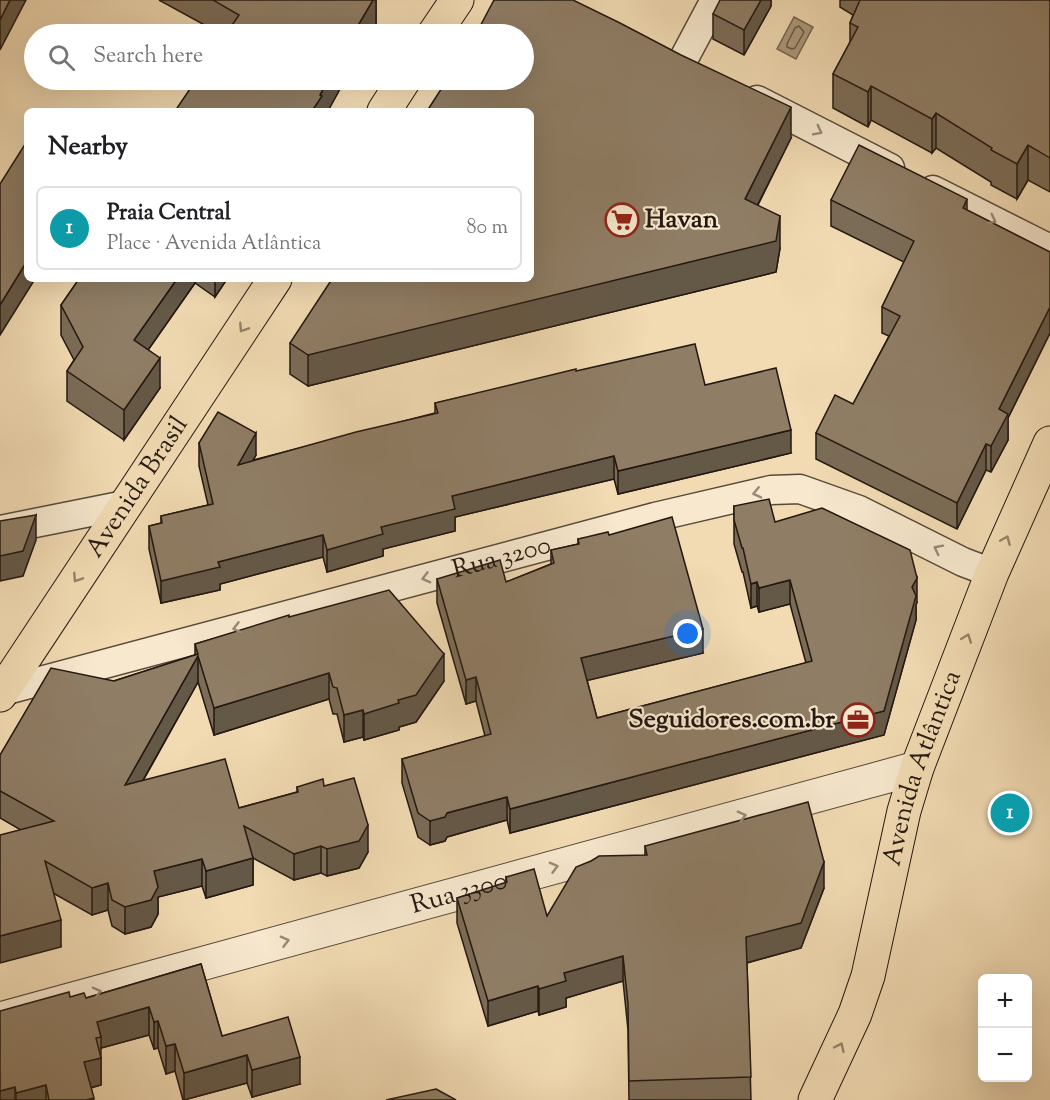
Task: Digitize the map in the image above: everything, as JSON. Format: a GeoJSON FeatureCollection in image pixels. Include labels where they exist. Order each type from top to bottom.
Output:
{"type":"FeatureCollection","features":[{"type":"Feature","properties":{"kind":"main road"},"geometry":{"type":"LineString","coordinates":[[441,24],[457,0]]}},
{"type":"Feature","properties":{"kind":"main road"},"geometry":{"type":"LineString","coordinates":[[386,108],[398,90]]}},
{"type":"Feature","properties":{"kind":"main road","name":"Avenida Brasil"},"geometry":{"type":"LineString","coordinates":[[1,693],[273,282]]}},
{"type":"Feature","properties":{"kind":"main road","name":"Avenida Atlântica"},"geometry":{"type":"LineString","coordinates":[[815,1100],[855,1014],[868,976],[904,811],[917,768],[992,573],[1050,443]]}},
{"type":"Feature","properties":{"kind":"street"},"geometry":{"type":"LineString","coordinates":[[682,62],[715,0]]}},
{"type":"Feature","properties":{"kind":"street"},"geometry":{"type":"LineString","coordinates":[[734,89],[1050,249]]}},
{"type":"Feature","properties":{"kind":"street","name":"Rua 3200"},"geometry":{"type":"LineString","coordinates":[[1,693],[644,520],[771,490],[800,489],[859,510],[963,562],[992,573]]}},
{"type":"Feature","properties":{"kind":"street"},"geometry":{"type":"LineString","coordinates":[[0,530],[125,505]]}},
{"type":"Feature","properties":{"kind":"street","name":"Rua 3300"},"geometry":{"type":"LineString","coordinates":[[0,1019],[917,768]]}},
{"type":"Feature","properties":{"kind":"water"},"geometry":{"type":"Polygon","coordinates":[[[794,17],[813,27],[796,59],[777,49],[794,17]]]}},
{"type":"Feature","properties":{"kind":"building"},"geometry":{"type":"Polygon","coordinates":[[[0,0],[10,0],[0,20],[0,0]]]}},
{"type":"Feature","properties":{"kind":"building"},"geometry":{"type":"Polygon","coordinates":[[[213,0],[373,0],[359,24],[233,24],[239,15],[213,0]]]}},
{"type":"Feature","properties":{"kind":"building","name":"Havan"},"geometry":{"type":"Polygon","coordinates":[[[494,0],[573,0],[791,107],[745,199],[780,216],[776,241],[308,355],[290,343],[330,282],[534,282],[534,108],[429,108],[441,90],[534,90],[534,24],[481,24],[494,0]]]}},
{"type":"Feature","properties":{"kind":"building"},"geometry":{"type":"Polygon","coordinates":[[[720,0],[761,0],[744,30],[713,14],[720,0]]]}},
{"type":"Feature","properties":{"kind":"building"},"geometry":{"type":"Polygon","coordinates":[[[860,0],[1050,0],[1050,158],[1028,145],[1017,164],[991,150],[992,148],[936,113],[932,119],[871,86],[868,92],[833,74],[858,27],[850,23],[860,0]]]}},
{"type":"Feature","properties":{"kind":"building"},"geometry":{"type":"Polygon","coordinates":[[[189,90],[323,90],[320,95],[322,96],[314,108],[177,108],[189,90]]]}},
{"type":"Feature","properties":{"kind":"building"},"geometry":{"type":"Polygon","coordinates":[[[859,145],[967,199],[963,208],[1050,252],[1050,307],[999,409],[1008,414],[991,446],[986,444],[957,503],[816,433],[835,395],[853,404],[900,316],[882,307],[914,241],[831,200],[859,145]]]}},
{"type":"Feature","properties":{"kind":"building"},"geometry":{"type":"Polygon","coordinates":[[[24,146],[24,266],[0,305],[0,184],[24,146]]]}},
{"type":"Feature","properties":{"kind":"building"},"geometry":{"type":"Polygon","coordinates":[[[77,282],[175,282],[134,340],[160,358],[124,410],[67,371],[83,347],[61,305],[77,282]]]}},
{"type":"Feature","properties":{"kind":"building"},"geometry":{"type":"Polygon","coordinates":[[[695,344],[705,385],[776,368],[791,430],[618,471],[614,456],[452,496],[455,509],[381,527],[383,534],[327,550],[323,535],[218,562],[220,567],[161,581],[149,526],[162,523],[161,516],[213,504],[199,443],[218,412],[256,433],[238,465],[356,432],[438,413],[435,403],[576,369],[576,371],[695,344]]]}},
{"type":"Feature","properties":{"kind":"building"},"geometry":{"type":"Polygon","coordinates":[[[769,499],[775,522],[822,508],[910,550],[917,578],[912,587],[916,596],[884,711],[510,809],[507,797],[447,813],[445,817],[430,821],[418,813],[402,759],[491,734],[476,677],[466,680],[437,579],[500,560],[506,582],[554,563],[551,550],[579,544],[578,539],[608,532],[609,535],[672,517],[703,629],[581,658],[597,718],[812,661],[790,580],[759,588],[757,582],[751,584],[734,520],[734,506],[769,499]]]}},
{"type":"Feature","properties":{"kind":"building"},"geometry":{"type":"Polygon","coordinates":[[[36,515],[23,551],[0,556],[0,521],[36,515]]]}},
{"type":"Feature","properties":{"kind":"building"},"geometry":{"type":"Polygon","coordinates":[[[389,590],[444,654],[416,695],[364,714],[363,710],[344,715],[337,688],[333,687],[329,673],[214,708],[198,656],[125,785],[225,759],[239,808],[298,792],[297,787],[323,779],[324,786],[354,778],[368,825],[359,841],[327,849],[321,846],[294,854],[244,826],[253,858],[206,871],[202,859],[154,871],[158,887],[151,900],[125,907],[112,900],[108,883],[92,888],[45,861],[61,920],[0,936],[0,835],[54,821],[0,791],[0,755],[51,668],[114,681],[198,654],[195,644],[289,615],[289,617],[389,590]]]}},
{"type":"Feature","properties":{"kind":"building"},"geometry":{"type":"Polygon","coordinates":[[[808,802],[824,862],[801,923],[746,937],[751,1077],[629,1081],[628,1004],[623,956],[564,973],[566,981],[539,989],[538,986],[488,1001],[457,898],[507,882],[506,877],[534,869],[547,916],[576,867],[599,856],[647,855],[645,846],[808,802]]]}},
{"type":"Feature","properties":{"kind":"building"},"geometry":{"type":"Polygon","coordinates":[[[201,964],[222,1036],[288,1017],[300,1057],[252,1070],[247,1055],[184,1073],[175,1044],[166,1046],[158,1021],[154,1022],[149,1007],[97,1022],[101,1037],[96,1038],[101,1058],[84,1062],[94,1098],[49,1100],[46,1085],[16,1093],[15,1087],[0,1091],[0,1011],[69,992],[70,997],[84,993],[86,998],[201,964]]]}},
{"type":"Feature","properties":{"kind":"building"},"geometry":{"type":"Polygon","coordinates":[[[436,1089],[456,1100],[386,1100],[436,1089]]]}},
{"type":"Feature","properties":{"kind":"place","name":"Havan"},"geometry":{"type":"Point","coordinates":[622,220]}},
{"type":"Feature","properties":{"kind":"place","name":"Seguidores.com.br"},"geometry":{"type":"Point","coordinates":[858,720]}},
{"type":"Feature","properties":{"kind":"place","name":"Praia Central"},"geometry":{"type":"Point","coordinates":[1010,813]}}]}
